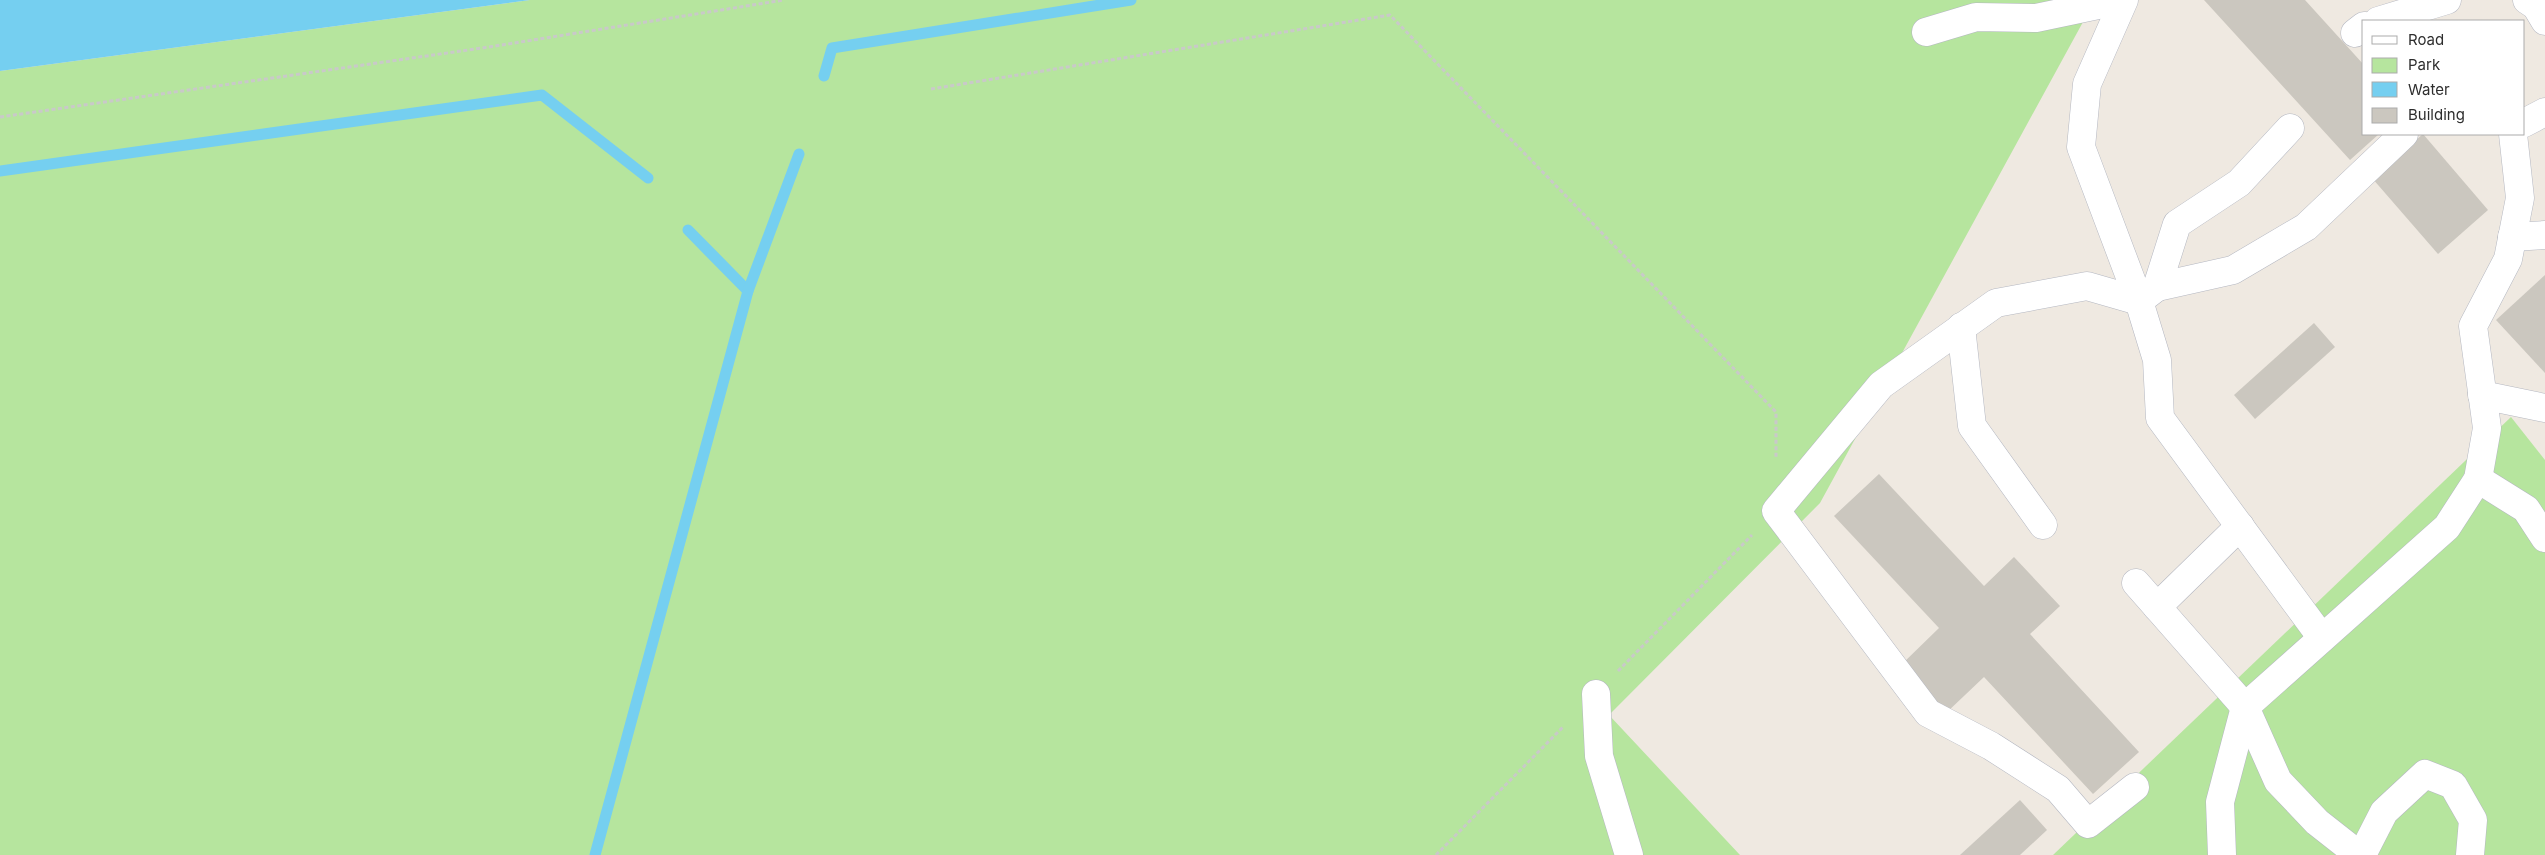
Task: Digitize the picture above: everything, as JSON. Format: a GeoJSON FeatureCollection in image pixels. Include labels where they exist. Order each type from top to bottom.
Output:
{"type":"FeatureCollection","features":[{"type":"Feature","properties":{"kind":"lane"},"geometry":{"type":"LineString","coordinates":[[1926,32],[1976,18],[2036,18],[2123,0]]}},
{"type":"Feature","properties":{"kind":"lane"},"geometry":{"type":"LineString","coordinates":[[2123,0],[2087,84],[2081,147],[2148,294],[2157,360],[2160,418],[2322,638]]}},
{"type":"Feature","properties":{"kind":"lane"},"geometry":{"type":"LineString","coordinates":[[2383,20],[2407,11],[2447,0]]}},
{"type":"Feature","properties":{"kind":"lane"},"geometry":{"type":"LineString","coordinates":[[2527,0],[2536,6],[2545,21]]}},
{"type":"Feature","properties":{"kind":"lane"},"geometry":{"type":"LineString","coordinates":[[2525,122],[2545,112]]}},
{"type":"Feature","properties":{"kind":"lane"},"geometry":{"type":"LineString","coordinates":[[2148,294],[2177,224],[2239,183],[2290,128]]}},
{"type":"Feature","properties":{"kind":"lane"},"geometry":{"type":"LineString","coordinates":[[2135,787],[2088,824],[2058,789],[1991,746],[1928,713],[1776,511],[1882,385],[1996,303],[2087,286],[2148,294],[2233,270],[2306,227],[2403,135]]}},
{"type":"Feature","properties":{"kind":"lane"},"geometry":{"type":"LineString","coordinates":[[2222,855],[2220,802],[2245,707],[2447,527],[2478,479],[2486,428],[2474,326],[2508,259],[2520,198],[2513,135]]}},
{"type":"Feature","properties":{"kind":"lane"},"geometry":{"type":"LineString","coordinates":[[2512,238],[2545,235]]}},
{"type":"Feature","properties":{"kind":"lane"},"geometry":{"type":"LineString","coordinates":[[1961,327],[1972,426],[2043,525]]}},
{"type":"Feature","properties":{"kind":"lane"},"geometry":{"type":"LineString","coordinates":[[2482,395],[2545,408]]}},
{"type":"Feature","properties":{"kind":"lane"},"geometry":{"type":"LineString","coordinates":[[2478,479],[2526,509],[2545,538]]}},
{"type":"Feature","properties":{"kind":"lane"},"geometry":{"type":"LineString","coordinates":[[2157,607],[2240,526]]}},
{"type":"Feature","properties":{"kind":"lane"},"geometry":{"type":"LineString","coordinates":[[2136,583],[2245,707],[2278,781],[2317,822],[2360,855],[2384,812],[2425,774],[2453,785],[2469,813],[2472,820],[2470,855]]}},
{"type":"Feature","properties":{"kind":"lane"},"geometry":{"type":"LineString","coordinates":[[1596,694],[1598,756],[1629,855]]}},
{"type":"Feature","properties":{"kind":"path"},"geometry":{"type":"LineString","coordinates":[[0,117],[488,47],[784,0]]}},
{"type":"Feature","properties":{"kind":"path"},"geometry":{"type":"LineString","coordinates":[[931,89],[1390,15],[1776,412],[1776,511],[1436,855]]}},
{"type":"Feature","properties":{"kind":"green space"},"geometry":{"type":"Polygon","coordinates":[[[530,0],[2095,0],[1820,503],[1609,715],[1740,855],[0,855],[0,71],[530,0]]]}},
{"type":"Feature","properties":{"kind":"green space"},"geometry":{"type":"Polygon","coordinates":[[[2511,417],[2545,460],[2545,855],[2053,855],[2511,417]]]}},
{"type":"Feature","properties":{"kind":"water"},"geometry":{"type":"Polygon","coordinates":[[[0,0],[530,0],[0,71],[0,0]]]}},
{"type":"Feature","properties":{"kind":"building"},"geometry":{"type":"Polygon","coordinates":[[[2204,0],[2305,0],[2362,63],[2362,135],[2378,135],[2350,160],[2204,0]]]}},
{"type":"Feature","properties":{"kind":"building"},"geometry":{"type":"Polygon","coordinates":[[[2424,135],[2488,210],[2438,254],[2372,178],[2424,135]]]}},
{"type":"Feature","properties":{"kind":"building"},"geometry":{"type":"Polygon","coordinates":[[[2545,275],[2545,373],[2496,320],[2545,275]]]}},
{"type":"Feature","properties":{"kind":"building"},"geometry":{"type":"Polygon","coordinates":[[[2314,323],[2335,347],[2255,419],[2234,395],[2314,323]]]}},
{"type":"Feature","properties":{"kind":"building"},"geometry":{"type":"Polygon","coordinates":[[[1879,474],[1984,586],[2014,557],[2060,606],[2030,634],[2139,752],[2093,794],[1984,677],[1945,714],[1900,666],[1939,628],[1834,516],[1879,474]]]}},
{"type":"Feature","properties":{"kind":"building"},"geometry":{"type":"Polygon","coordinates":[[[2020,800],[2047,830],[2020,855],[1960,855],[2020,800]]]}},
{"type":"Feature","properties":{"kind":"waterway"},"geometry":{"type":"LineString","coordinates":[[824,76],[832,48],[1131,0]]}},
{"type":"Feature","properties":{"kind":"waterway"},"geometry":{"type":"LineString","coordinates":[[0,171],[542,95],[648,178]]}},
{"type":"Feature","properties":{"kind":"waterway"},"geometry":{"type":"LineString","coordinates":[[595,855],[748,291],[799,154]]}},
{"type":"Feature","properties":{"kind":"waterway"},"geometry":{"type":"LineString","coordinates":[[688,230],[748,291]]}}]}
